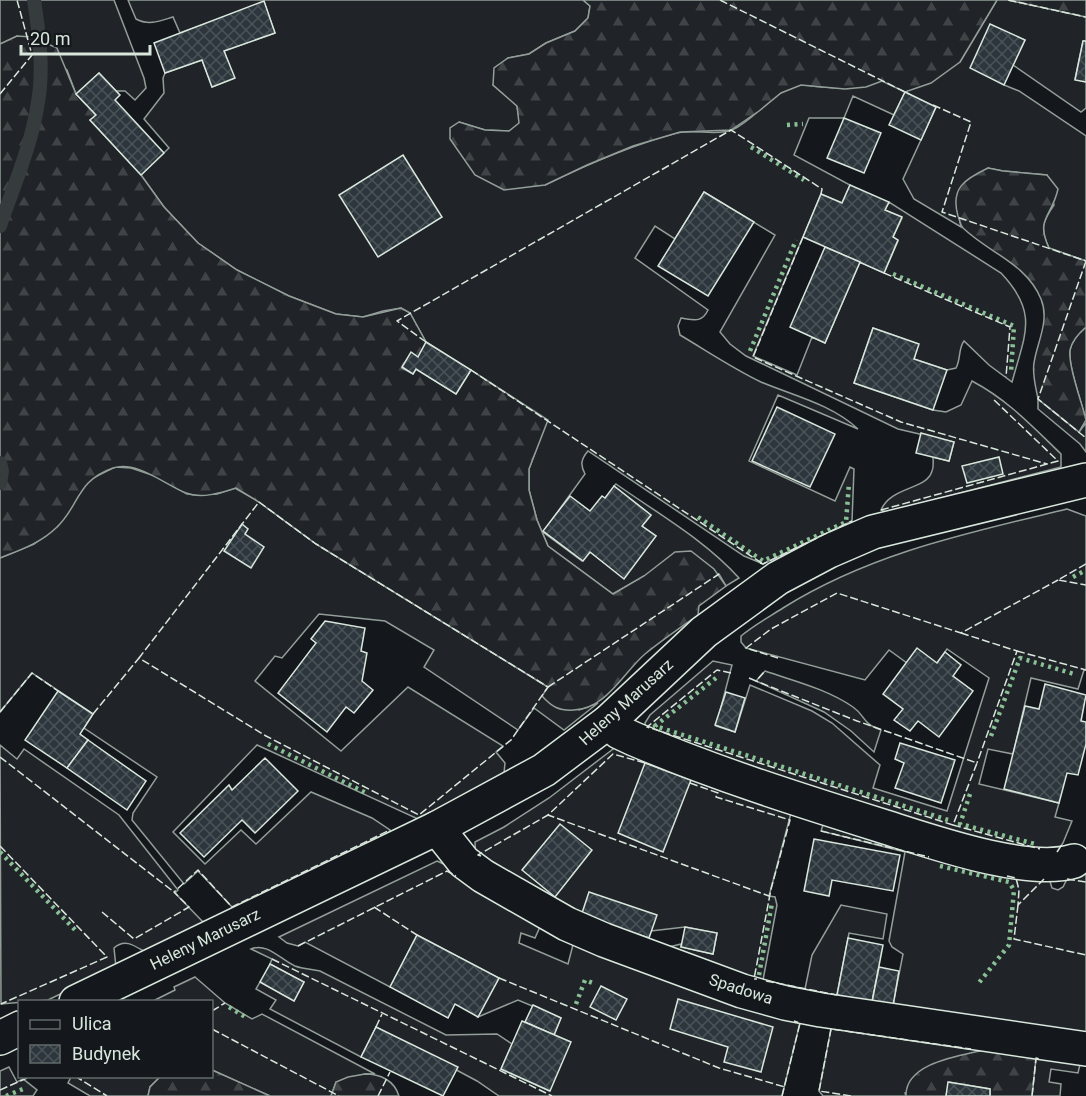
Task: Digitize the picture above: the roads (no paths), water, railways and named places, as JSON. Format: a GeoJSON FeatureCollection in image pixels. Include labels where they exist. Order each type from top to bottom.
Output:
{"type":"FeatureCollection","features":[{"type":"Feature","properties":{"kind":"street","name":"Heleny Marusarz"},"geometry":{"type":"LineString","coordinates":[[80,1000],[437,828],[544,770],[608,722],[704,632],[778,578],[829,551],[873,532],[1086,480]]}},
{"type":"Feature","properties":{"kind":"street"},"geometry":{"type":"LineString","coordinates":[[608,722],[619,732],[634,739],[758,787],[939,844],[1006,860],[1042,865],[1060,865],[1074,861]]}},
{"type":"Feature","properties":{"kind":"street","name":"Spadowa"},"geometry":{"type":"LineString","coordinates":[[437,828],[464,862],[483,876],[567,924],[742,991],[821,1010],[1086,1049]]}},
{"type":"Feature","properties":{"kind":"street"},"geometry":{"type":"LineString","coordinates":[[0,1038],[18,1029]]}},
{"type":"Feature","properties":{"kind":"waterway"},"geometry":{"type":"LineString","coordinates":[[0,226],[27,149],[40,89],[41,64],[34,0]]}},
{"type":"Feature","properties":{"kind":"waterway"},"geometry":{"type":"LineString","coordinates":[[0,463],[2,471],[0,483]]}}]}
